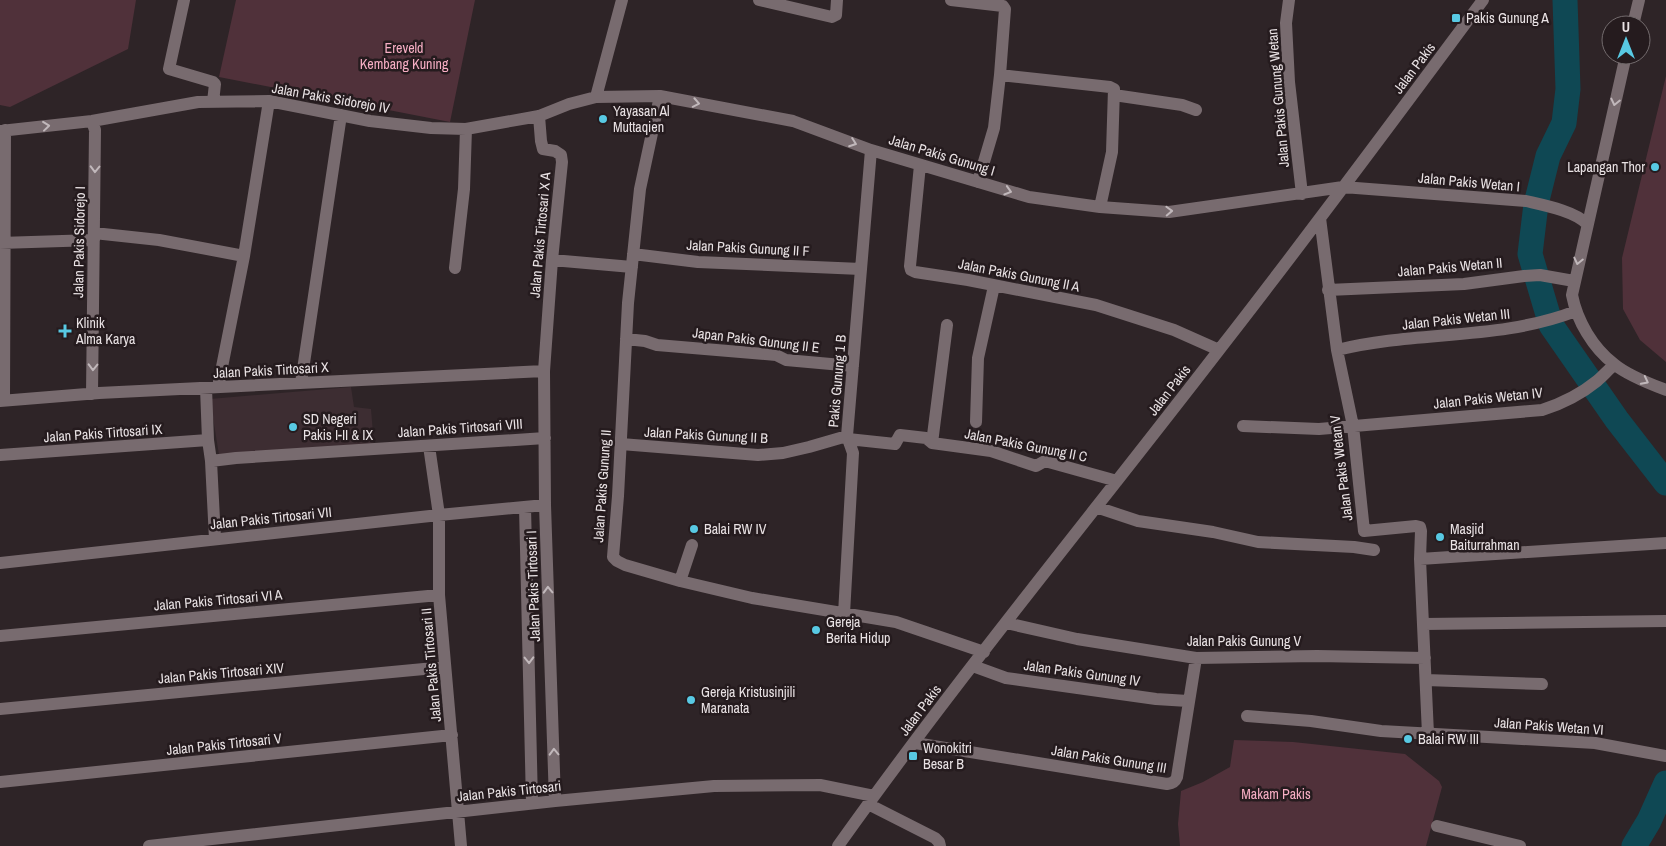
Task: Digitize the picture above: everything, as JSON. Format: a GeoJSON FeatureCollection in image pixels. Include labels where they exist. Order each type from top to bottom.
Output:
{"type":"FeatureCollection","features":[{"type":"Feature","properties":{"kind":"street"},"geometry":{"type":"LineString","coordinates":[[184,0],[169,68],[213,82],[215,84],[213,102]]}},
{"type":"Feature","properties":{"kind":"street"},"geometry":{"type":"LineString","coordinates":[[596,97],[622,0]]}},
{"type":"Feature","properties":{"kind":"street"},"geometry":{"type":"LineString","coordinates":[[759,0],[832,17],[836,15],[837,0]]}},
{"type":"Feature","properties":{"kind":"street"},"geometry":{"type":"LineString","coordinates":[[956,0],[1005,6],[994,128],[978,182]]}},
{"type":"Feature","properties":{"kind":"street","name":"Jalan Pakis Gunung Wetan"},"geometry":{"type":"LineString","coordinates":[[1289,0],[1286,23],[1289,82],[1302,194]]}},
{"type":"Feature","properties":{"kind":"street","name":"Jalan Pakis"},"geometry":{"type":"LineString","coordinates":[[838,846],[1006,623],[1320,218],[1483,0]]}},
{"type":"Feature","properties":{"kind":"street"},"geometry":{"type":"LineString","coordinates":[[1635,15],[1639,0]]}},
{"type":"Feature","properties":{"kind":"street"},"geometry":{"type":"LineString","coordinates":[[1624,65],[1572,296],[1576,311],[1586,333],[1614,365],[1650,384],[1666,390]]}},
{"type":"Feature","properties":{"kind":"street"},"geometry":{"type":"LineString","coordinates":[[1000,75],[1114,88],[1112,152],[1100,207]]}},
{"type":"Feature","properties":{"kind":"street"},"geometry":{"type":"LineString","coordinates":[[1114,95],[1182,105],[1196,110]]}},
{"type":"Feature","properties":{"kind":"street","name":"Jalan Pakis Gunung I"},"geometry":{"type":"LineString","coordinates":[[538,116],[569,104],[596,97],[660,96],[793,121],[871,150],[1029,197],[1100,207],[1169,212],[1343,187]]}},
{"type":"Feature","properties":{"kind":"street","name":"Jalan Pakis Gunung II"},"geometry":{"type":"LineString","coordinates":[[660,96],[640,189],[633,254],[613,557],[625,565],[680,581],[752,598],[896,622],[984,652]]}},
{"type":"Feature","properties":{"kind":"street"},"geometry":{"type":"LineString","coordinates":[[215,539],[211,461],[208,440],[212,388],[244,256],[269,101]]}},
{"type":"Feature","properties":{"kind":"street","name":"Jalan Pakis Sidorejo IV"},"geometry":{"type":"LineString","coordinates":[[3,131],[92,121],[198,102],[269,101],[370,121],[431,128],[466,129],[538,116]]}},
{"type":"Feature","properties":{"kind":"street"},"geometry":{"type":"LineString","coordinates":[[301,383],[341,115]]}},
{"type":"Feature","properties":{"kind":"street","name":"Jalan Pakis Tirtosari X A"},"geometry":{"type":"LineString","coordinates":[[538,116],[540,142],[543,149],[554,151],[561,155],[562,162],[552,260],[544,371]]}},
{"type":"Feature","properties":{"kind":"street","name":"Jalan Pakis Sidorejo I"},"geometry":{"type":"LineString","coordinates":[[92,121],[95,130],[92,394]]}},
{"type":"Feature","properties":{"kind":"street"},"geometry":{"type":"LineString","coordinates":[[454,268],[464,189],[466,129]]}},
{"type":"Feature","properties":{"kind":"street"},"geometry":{"type":"LineString","coordinates":[[2,400],[3,131]]}},
{"type":"Feature","properties":{"kind":"street","name":"Pakis Gunung 1 B"},"geometry":{"type":"LineString","coordinates":[[844,614],[853,453],[848,437],[871,150]]}},
{"type":"Feature","properties":{"kind":"street","name":"Jalan Pakis Gunung II A"},"geometry":{"type":"LineString","coordinates":[[920,165],[910,266],[914,272],[968,280],[1096,305],[1174,330],[1219,350]]}},
{"type":"Feature","properties":{"kind":"street","name":"Jalan Pakis Wetan I"},"geometry":{"type":"LineString","coordinates":[[1343,187],[1540,204],[1581,218],[1587,224]]}},
{"type":"Feature","properties":{"kind":"street","name":"Jalan Pakis Wetan V"},"geometry":{"type":"LineString","coordinates":[[1320,218],[1337,350],[1353,426],[1364,531],[1420,527],[1420,559]]}},
{"type":"Feature","properties":{"kind":"street"},"geometry":{"type":"LineString","coordinates":[[2,243],[94,237],[159,240],[244,256]]}},
{"type":"Feature","properties":{"kind":"street","name":"Jalan Pakis Gunung II F"},"geometry":{"type":"LineString","coordinates":[[633,254],[698,262],[861,269]]}},
{"type":"Feature","properties":{"kind":"street"},"geometry":{"type":"LineString","coordinates":[[552,260],[632,267]]}},
{"type":"Feature","properties":{"kind":"street","name":"Jalan Pakis Wetan II"},"geometry":{"type":"LineString","coordinates":[[1328,290],[1464,284],[1540,275],[1574,281]]}},
{"type":"Feature","properties":{"kind":"street"},"geometry":{"type":"LineString","coordinates":[[976,422],[978,358],[994,286]]}},
{"type":"Feature","properties":{"kind":"street","name":"Jalan Pakis Wetan III"},"geometry":{"type":"LineString","coordinates":[[1337,350],[1405,339],[1509,329],[1554,319],[1576,311]]}},
{"type":"Feature","properties":{"kind":"street"},"geometry":{"type":"LineString","coordinates":[[932,443],[946,325]]}},
{"type":"Feature","properties":{"kind":"street","name":"Japan Pakis Gunung II E"},"geometry":{"type":"LineString","coordinates":[[626,339],[645,341],[657,345],[776,355],[786,360],[853,366]]}},
{"type":"Feature","properties":{"kind":"street","name":"Jalan Pakis Wetan IV"},"geometry":{"type":"LineString","coordinates":[[1243,426],[1319,429],[1542,410],[1578,394],[1597,381],[1614,365]]}},
{"type":"Feature","properties":{"kind":"street","name":"Jalan Pakis Tirtosari X"},"geometry":{"type":"LineString","coordinates":[[2,400],[544,371]]}},
{"type":"Feature","properties":{"kind":"street","name":"Jalan Pakis Tirtosari I"},"geometry":{"type":"LineString","coordinates":[[544,371],[545,505],[555,801]]}},
{"type":"Feature","properties":{"kind":"street","name":"Jalan Pakis Gunung II C"},"geometry":{"type":"LineString","coordinates":[[848,437],[895,444],[901,435],[926,438],[932,443],[991,451],[1036,466],[1045,461],[1117,481]]}},
{"type":"Feature","properties":{"kind":"street","name":"Jalan Pakis Gunung II B"},"geometry":{"type":"LineString","coordinates":[[621,444],[758,454],[783,453],[848,437]]}},
{"type":"Feature","properties":{"kind":"street","name":"Jalan Pakis Tirtosari VIII"},"geometry":{"type":"LineString","coordinates":[[211,461],[545,438]]}},
{"type":"Feature","properties":{"kind":"street","name":"Jalan Pakis Tirtosari IX"},"geometry":{"type":"LineString","coordinates":[[0,455],[208,440]]}},
{"type":"Feature","properties":{"kind":"street","name":"Jalan Pakis Tirtosari II"},"geometry":{"type":"LineString","coordinates":[[429,446],[439,515],[439,595],[461,846]]}},
{"type":"Feature","properties":{"kind":"street","name":"Jalan Pakis Tirtosari VII"},"geometry":{"type":"LineString","coordinates":[[0,563],[545,505]]}},
{"type":"Feature","properties":{"kind":"street","name":"Jalan Pakis Tirtosari I"},"geometry":{"type":"LineString","coordinates":[[525,507],[532,803]]}},
{"type":"Feature","properties":{"kind":"street"},"geometry":{"type":"LineString","coordinates":[[1096,507],[1138,520],[1213,532],[1258,542],[1369,550],[1364,531]]}},
{"type":"Feature","properties":{"kind":"street"},"geometry":{"type":"LineString","coordinates":[[1428,734],[1420,559],[1666,543]]}},
{"type":"Feature","properties":{"kind":"street"},"geometry":{"type":"LineString","coordinates":[[680,581],[692,545]]}},
{"type":"Feature","properties":{"kind":"street","name":"Jalan Pakis Tirtosari VI A"},"geometry":{"type":"LineString","coordinates":[[0,636],[439,595]]}},
{"type":"Feature","properties":{"kind":"street"},"geometry":{"type":"LineString","coordinates":[[1424,624],[1666,621]]}},
{"type":"Feature","properties":{"kind":"street","name":"Jalan Pakis Gunung V"},"geometry":{"type":"LineString","coordinates":[[1006,623],[1077,639],[1196,658],[1317,656],[1425,658]]}},
{"type":"Feature","properties":{"kind":"street","name":"Jalan Pakis Gunung III"},"geometry":{"type":"LineString","coordinates":[[914,743],[1167,784],[1172,783],[1176,777],[1196,658]]}},
{"type":"Feature","properties":{"kind":"street","name":"Jalan Pakis Gunung IV"},"geometry":{"type":"LineString","coordinates":[[973,666],[1006,678],[1156,699],[1188,701]]}},
{"type":"Feature","properties":{"kind":"street","name":"Jalan Pakis Tirtosari XIV"},"geometry":{"type":"LineString","coordinates":[[0,709],[445,667]]}},
{"type":"Feature","properties":{"kind":"street"},"geometry":{"type":"LineString","coordinates":[[1426,680],[1542,684]]}},
{"type":"Feature","properties":{"kind":"street","name":"Jalan Pakis Wetan VI"},"geometry":{"type":"LineString","coordinates":[[1247,716],[1311,721],[1381,731],[1595,743],[1666,756]]}},
{"type":"Feature","properties":{"kind":"street","name":"Jalan Pakis Tirtosari V"},"geometry":{"type":"LineString","coordinates":[[0,782],[452,735]]}},
{"type":"Feature","properties":{"kind":"street","name":"Jalan Pakis Tirtosari"},"geometry":{"type":"LineString","coordinates":[[149,846],[532,803],[714,786],[820,786],[871,800],[935,838],[940,842],[940,846]]}},
{"type":"Feature","properties":{"kind":"street"},"geometry":{"type":"LineString","coordinates":[[1437,826],[1520,846]]}},
{"type":"Feature","properties":{"kind":"shaded area","name":"SD Negeri Pakis I-II & IX"},"geometry":{"type":"Polygon","coordinates":[[[351,387],[354,407],[371,409],[374,445],[219,455],[210,399],[351,387]]]}},
{"type":"Feature","properties":{"kind":"green space"},"geometry":{"type":"Polygon","coordinates":[[[0,0],[136,0],[128,49],[10,107],[0,105],[0,0]]]}},
{"type":"Feature","properties":{"kind":"green space","name":"Ereveld Kembang Kuning"},"geometry":{"type":"Polygon","coordinates":[[[236,0],[475,0],[450,122],[219,77],[236,0]]]}},
{"type":"Feature","properties":{"kind":"green space","name":"Lapangan Thor"},"geometry":{"type":"Polygon","coordinates":[[[1666,76],[1666,362],[1640,340],[1623,309],[1622,258],[1666,76]]]}},
{"type":"Feature","properties":{"kind":"green space","name":"Makam Pakis"},"geometry":{"type":"Polygon","coordinates":[[[1234,740],[1293,742],[1405,754],[1439,781],[1442,787],[1426,846],[1180,846],[1178,824],[1181,791],[1203,782],[1230,767],[1234,740]]]}},
{"type":"Feature","properties":{"kind":"waterway"},"geometry":{"type":"LineString","coordinates":[[1565,0],[1568,89],[1564,123],[1548,156],[1536,204],[1530,254],[1551,325],[1617,420],[1666,483]]}},
{"type":"Feature","properties":{"kind":"waterway"},"geometry":{"type":"LineString","coordinates":[[1634,846],[1649,821],[1666,783]]}},
{"type":"Feature","properties":{"kind":"place","name":"Pakis Gunung A"},"geometry":{"type":"Point","coordinates":[1456,18]}},
{"type":"Feature","properties":{"kind":"place","name":"Yayasan Al Muttaqien"},"geometry":{"type":"Point","coordinates":[603,119]}},
{"type":"Feature","properties":{"kind":"place","name":"Lapangan Thor"},"geometry":{"type":"Point","coordinates":[1655,167]}},
{"type":"Feature","properties":{"kind":"place","name":"Klinik Alma Karya"},"geometry":{"type":"Point","coordinates":[65,331]}},
{"type":"Feature","properties":{"kind":"place","name":"SD Negeri Pakis I-II & IX"},"geometry":{"type":"Point","coordinates":[293,427]}},
{"type":"Feature","properties":{"kind":"place","name":"Balai RW IV"},"geometry":{"type":"Point","coordinates":[694,529]}},
{"type":"Feature","properties":{"kind":"place","name":"Masjid Baiturrahman"},"geometry":{"type":"Point","coordinates":[1440,537]}},
{"type":"Feature","properties":{"kind":"place","name":"Gereja Berita Hidup"},"geometry":{"type":"Point","coordinates":[816,630]}},
{"type":"Feature","properties":{"kind":"place","name":"Gereja Kristusinjili Maranata"},"geometry":{"type":"Point","coordinates":[691,700]}},
{"type":"Feature","properties":{"kind":"place","name":"Balai RW III"},"geometry":{"type":"Point","coordinates":[1408,739]}},
{"type":"Feature","properties":{"kind":"place","name":"Wonokitri Besar B"},"geometry":{"type":"Point","coordinates":[913,756]}}]}
